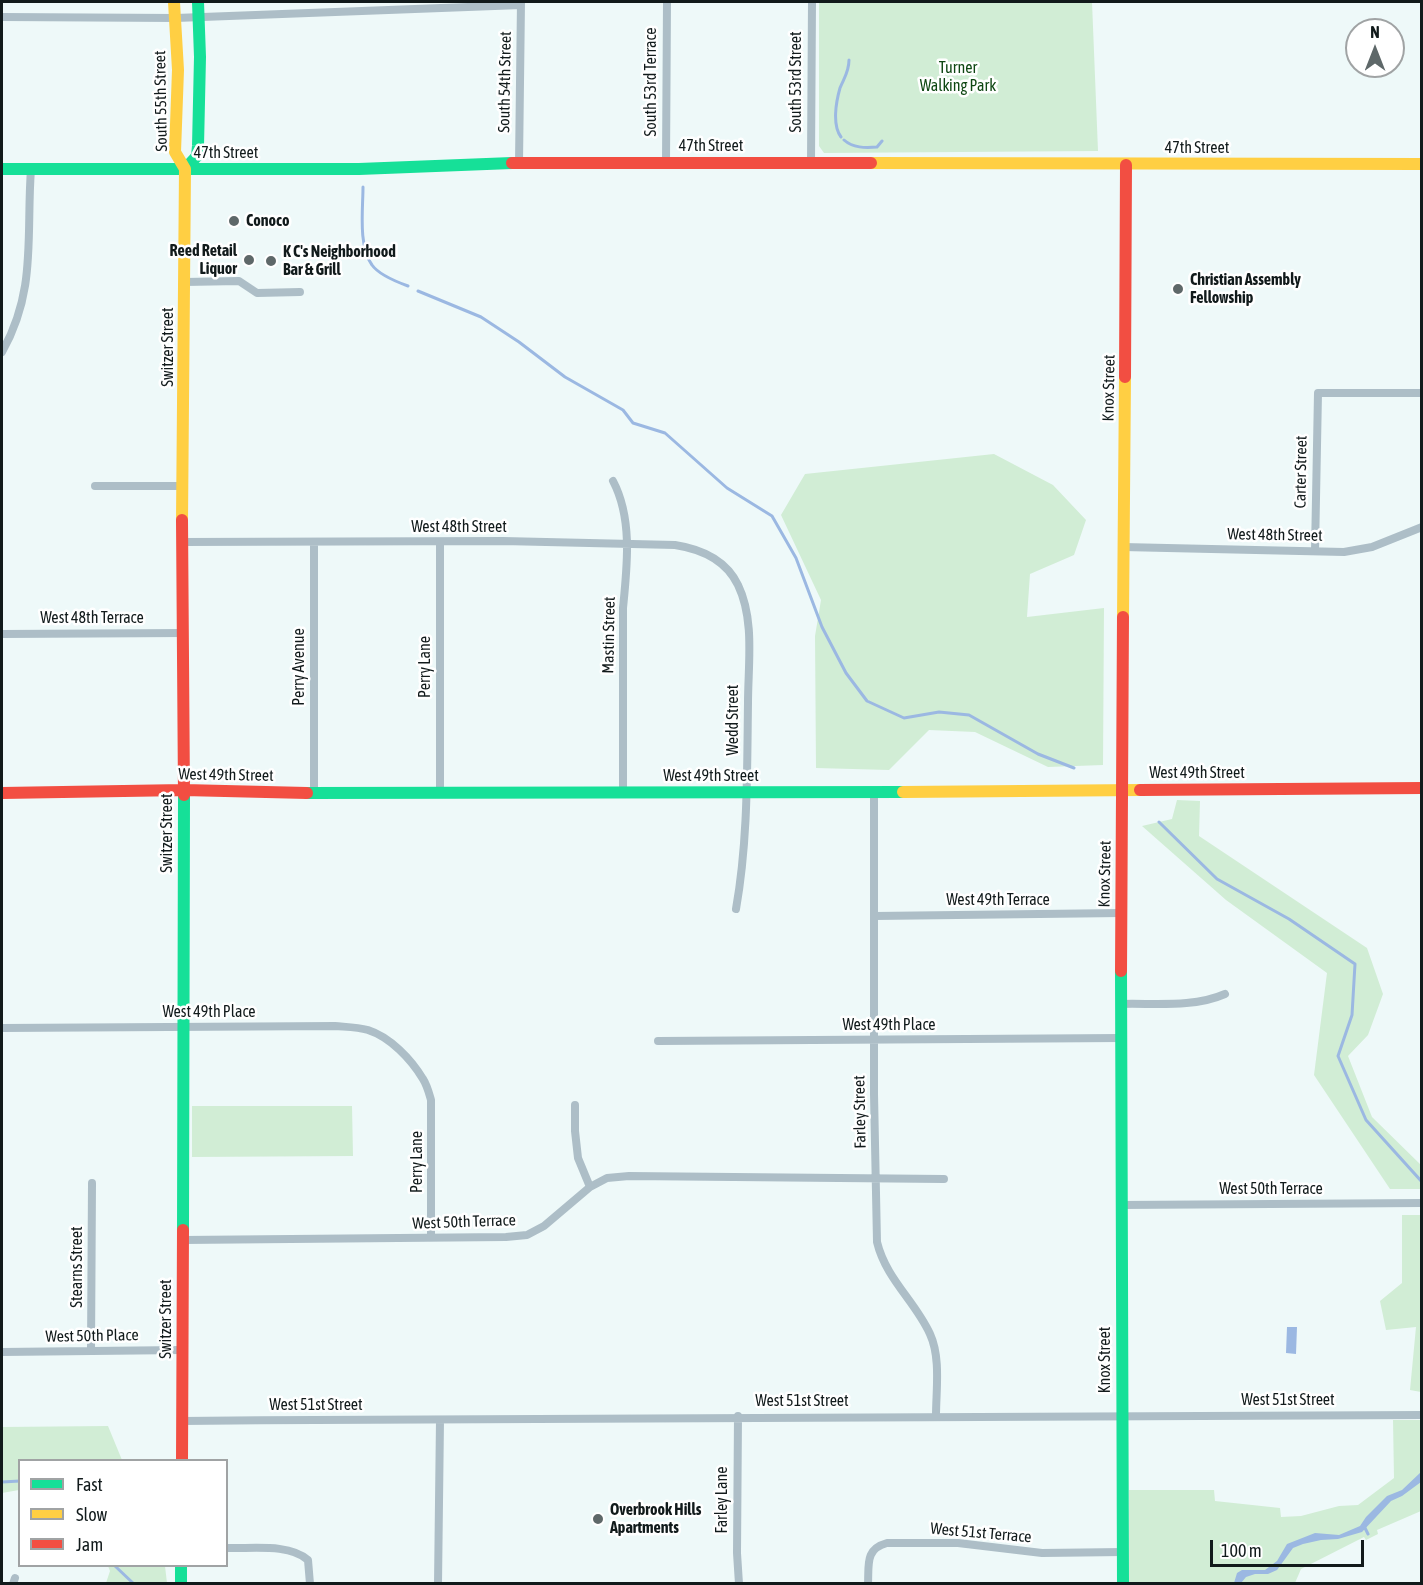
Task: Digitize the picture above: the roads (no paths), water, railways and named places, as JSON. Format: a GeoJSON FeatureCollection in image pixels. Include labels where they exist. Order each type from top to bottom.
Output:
{"type":"FeatureCollection","features":[{"type":"Feature","properties":{"kind":"street","name":"South 55th Street"},"geometry":{"type":"LineString","coordinates":[[174,2],[178,70],[175,152],[185,169],[197,156],[200,57],[198,2]]}},
{"type":"Feature","properties":{"kind":"street","name":"South 53rd Terrace"},"geometry":{"type":"LineString","coordinates":[[666,162],[667,2]]}},
{"type":"Feature","properties":{"kind":"street","name":"South 53rd Street"},"geometry":{"type":"LineString","coordinates":[[811,162],[812,2]]}},
{"type":"Feature","properties":{"kind":"street"},"geometry":{"type":"LineString","coordinates":[[2,17],[176,18],[521,3]]}},
{"type":"Feature","properties":{"kind":"street","name":"South 54th Street"},"geometry":{"type":"LineString","coordinates":[[519,163],[521,3]]}},
{"type":"Feature","properties":{"kind":"street","name":"47th Street"},"geometry":{"type":"LineString","coordinates":[[2,169],[359,170],[519,163],[666,162],[1422,164]]}},
{"type":"Feature","properties":{"kind":"street","name":"Knox Street"},"geometry":{"type":"LineString","coordinates":[[1123,1584],[1121,913],[1126,165]]}},
{"type":"Feature","properties":{"kind":"street"},"geometry":{"type":"LineString","coordinates":[[2,352],[18,316],[26,286],[31,169]]}},
{"type":"Feature","properties":{"kind":"street","name":"Switzer Street"},"geometry":{"type":"LineString","coordinates":[[182,1459],[184,633],[182,542],[185,169]]}},
{"type":"Feature","properties":{"kind":"street"},"geometry":{"type":"LineString","coordinates":[[185,282],[239,281],[257,293],[300,292]]}},
{"type":"Feature","properties":{"kind":"street","name":"Carter Street"},"geometry":{"type":"LineString","coordinates":[[1315,551],[1318,393],[1422,393]]}},
{"type":"Feature","properties":{"kind":"street","name":"Mastin Street"},"geometry":{"type":"LineString","coordinates":[[613,481],[620,494],[626,517],[623,608],[623,793]]}},
{"type":"Feature","properties":{"kind":"street"},"geometry":{"type":"LineString","coordinates":[[95,486],[183,486]]}},
{"type":"Feature","properties":{"kind":"street","name":"West 48th Street"},"geometry":{"type":"LineString","coordinates":[[1123,547],[1344,552],[1372,546],[1422,527]]}},
{"type":"Feature","properties":{"kind":"street","name":"West 48th Street"},"geometry":{"type":"LineString","coordinates":[[182,542],[675,545],[691,547],[703,552],[729,571]]}},
{"type":"Feature","properties":{"kind":"street","name":"Perry Avenue"},"geometry":{"type":"LineString","coordinates":[[314,793],[315,542]]}},
{"type":"Feature","properties":{"kind":"street","name":"Perry Lane"},"geometry":{"type":"LineString","coordinates":[[440,542],[440,793]]}},
{"type":"Feature","properties":{"kind":"street","name":"Wedd Street"},"geometry":{"type":"LineString","coordinates":[[729,571],[742,594],[748,620],[747,792],[742,874],[736,909]]}},
{"type":"Feature","properties":{"kind":"street","name":"West 48th Terrace"},"geometry":{"type":"LineString","coordinates":[[2,634],[184,633]]}},
{"type":"Feature","properties":{"kind":"street","name":"West 49th Street"},"geometry":{"type":"LineString","coordinates":[[2,793],[184,790],[314,793],[519,791],[623,793],[1422,788]]}},
{"type":"Feature","properties":{"kind":"street","name":"Farley Street"},"geometry":{"type":"LineString","coordinates":[[874,792],[874,1040],[878,1242],[881,1258],[892,1278],[930,1334],[935,1351],[936,1416]]}},
{"type":"Feature","properties":{"kind":"street","name":"West 49th Terrace"},"geometry":{"type":"LineString","coordinates":[[875,916],[1121,913]]}},
{"type":"Feature","properties":{"kind":"street"},"geometry":{"type":"LineString","coordinates":[[1121,1004],[1193,1003],[1211,1000],[1225,994]]}},
{"type":"Feature","properties":{"kind":"street","name":"West 49th Place"},"geometry":{"type":"LineString","coordinates":[[2,1028],[352,1027],[366,1029],[384,1037],[407,1059]]}},
{"type":"Feature","properties":{"kind":"street","name":"West 49th Place"},"geometry":{"type":"LineString","coordinates":[[658,1041],[1121,1038]]}},
{"type":"Feature","properties":{"kind":"street","name":"Perry Lane"},"geometry":{"type":"LineString","coordinates":[[407,1059],[424,1080],[431,1100],[431,1237]]}},
{"type":"Feature","properties":{"kind":"street"},"geometry":{"type":"LineString","coordinates":[[575,1105],[578,1158],[590,1187]]}},
{"type":"Feature","properties":{"kind":"street","name":"West 50th Terrace"},"geometry":{"type":"LineString","coordinates":[[183,1240],[527,1235],[544,1226],[590,1187],[607,1178],[629,1176],[944,1179]]}},
{"type":"Feature","properties":{"kind":"street","name":"Stearns Street"},"geometry":{"type":"LineString","coordinates":[[91,1351],[92,1183]]}},
{"type":"Feature","properties":{"kind":"street","name":"West 50th Terrace"},"geometry":{"type":"LineString","coordinates":[[1121,1205],[1422,1203]]}},
{"type":"Feature","properties":{"kind":"street","name":"West 50th Place"},"geometry":{"type":"LineString","coordinates":[[2,1352],[182,1350]]}},
{"type":"Feature","properties":{"kind":"street","name":"West 51st Street"},"geometry":{"type":"LineString","coordinates":[[182,1421],[738,1416],[1122,1417],[1422,1414]]}},
{"type":"Feature","properties":{"kind":"street","name":"Farley Lane"},"geometry":{"type":"LineString","coordinates":[[738,1416],[737,1553],[739,1584]]}},
{"type":"Feature","properties":{"kind":"street"},"geometry":{"type":"LineString","coordinates":[[438,1584],[440,1420]]}},
{"type":"Feature","properties":{"kind":"street","name":"West 51st Terrace"},"geometry":{"type":"LineString","coordinates":[[868,1584],[873,1549],[887,1543],[958,1543],[1042,1553],[1123,1552]]}},
{"type":"Feature","properties":{"kind":"street"},"geometry":{"type":"LineString","coordinates":[[228,1548],[283,1549],[300,1552],[308,1560],[310,1584]]}},
{"type":"Feature","properties":{"kind":"street"},"geometry":{"type":"LineString","coordinates":[[181,1567],[181,1584]]}},
{"type":"Feature","properties":{"kind":"water"},"geometry":{"type":"Polygon","coordinates":[[[1287,1327],[1297,1327],[1296,1354],[1286,1353],[1287,1327]]]}},
{"type":"Feature","properties":{"kind":"water"},"geometry":{"type":"Polygon","coordinates":[[[1421,1472],[1421,1482],[1391,1501],[1362,1532],[1338,1539],[1303,1544],[1293,1548],[1277,1570],[1268,1574],[1255,1574],[1246,1577],[1241,1583],[1234,1583],[1237,1573],[1242,1570],[1265,1570],[1277,1561],[1287,1544],[1315,1533],[1339,1535],[1360,1526],[1387,1496],[1402,1490],[1421,1472]]]}},
{"type":"Feature","properties":{"kind":"waterway"},"geometry":{"type":"LineString","coordinates":[[841,137],[836,126],[836,106],[849,60]]}},
{"type":"Feature","properties":{"kind":"waterway"},"geometry":{"type":"LineString","coordinates":[[844,140],[855,146],[868,147],[877,147],[882,141]]}},
{"type":"Feature","properties":{"kind":"waterway"},"geometry":{"type":"LineString","coordinates":[[363,187],[362,227],[368,257],[379,272],[408,286]]}},
{"type":"Feature","properties":{"kind":"waterway"},"geometry":{"type":"LineString","coordinates":[[418,291],[481,317],[565,377],[623,410],[633,423],[665,433],[727,488],[772,516],[796,558],[822,627],[846,673],[867,701],[904,718],[939,712],[969,715],[1038,754],[1074,768]]}},
{"type":"Feature","properties":{"kind":"waterway"},"geometry":{"type":"LineString","coordinates":[[1159,822],[1217,879],[1289,919],[1355,964],[1352,1015],[1338,1056],[1366,1120],[1422,1182]]}},
{"type":"Feature","properties":{"kind":"waterway"},"geometry":{"type":"LineString","coordinates":[[2,1482],[18,1481]]}},
{"type":"Feature","properties":{"kind":"waterway"},"geometry":{"type":"LineString","coordinates":[[1364,1526],[1368,1534]]}},
{"type":"Feature","properties":{"kind":"waterway"},"geometry":{"type":"LineString","coordinates":[[116,1567],[134,1584]]}},
{"type":"Feature","properties":{"kind":"place","name":"Conoco"},"geometry":{"type":"Point","coordinates":[234,221]}},
{"type":"Feature","properties":{"kind":"place","name":"Reed Retail Liquor"},"geometry":{"type":"Point","coordinates":[249,260]}},
{"type":"Feature","properties":{"kind":"place","name":"K C's Neighborhood Bar & Grill"},"geometry":{"type":"Point","coordinates":[271,261]}},
{"type":"Feature","properties":{"kind":"place","name":"Christian Assembly Fellowship"},"geometry":{"type":"Point","coordinates":[1178,289]}},
{"type":"Feature","properties":{"kind":"place","name":"Overbrook Hills Apartments"},"geometry":{"type":"Point","coordinates":[598,1519]}},
{"type":"Feature","properties":{"kind":"park label","name":"Turner Walking Park"},"geometry":{"type":"Point","coordinates":[958,77]}}]}
